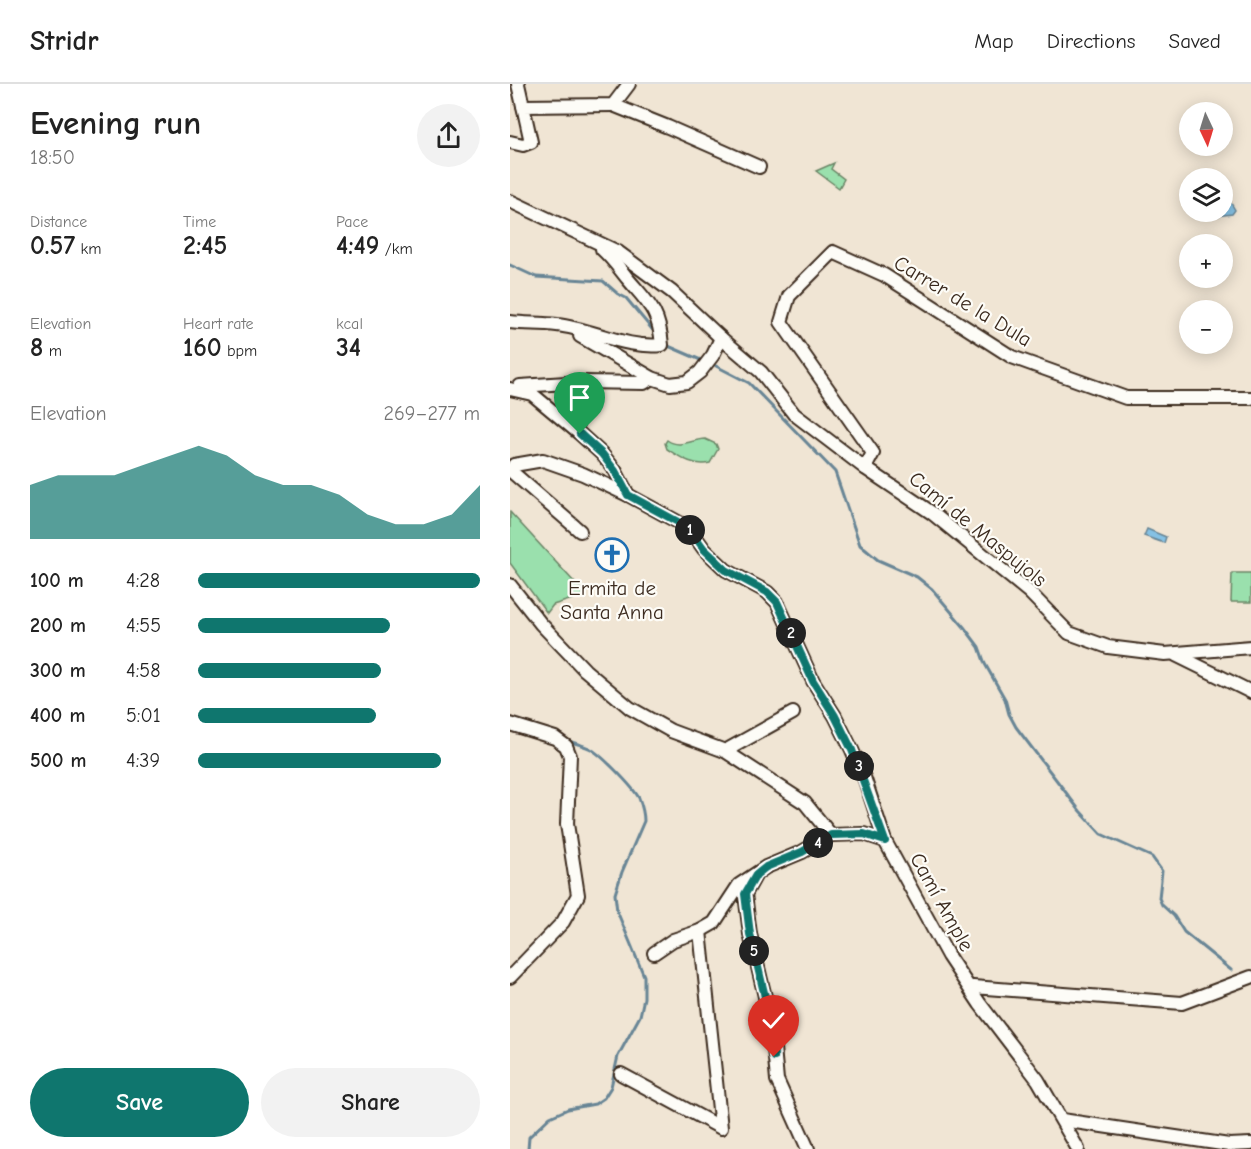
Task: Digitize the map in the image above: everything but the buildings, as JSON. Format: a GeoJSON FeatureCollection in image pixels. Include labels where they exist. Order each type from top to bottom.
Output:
{"type":"FeatureCollection","features":[{"type":"Feature","properties":{"kind":"street"},"geometry":{"type":"LineString","coordinates":[[510,142],[523,145],[531,142],[518,84]]}},
{"type":"Feature","properties":{"kind":"street"},"geometry":{"type":"LineString","coordinates":[[613,105],[629,84]]}},
{"type":"Feature","properties":{"kind":"street"},"geometry":{"type":"LineString","coordinates":[[523,106],[613,105],[759,167]]}},
{"type":"Feature","properties":{"kind":"street","name":"Camí de Maspujols"},"geometry":{"type":"LineString","coordinates":[[510,201],[618,252],[672,292],[760,372],[794,414],[865,468],[932,513],[1029,592],[1069,633],[1108,647],[1136,651],[1175,654],[1251,647]]}},
{"type":"Feature","properties":{"kind":"street"},"geometry":{"type":"LineString","coordinates":[[514,325],[558,325],[628,344],[662,345],[658,318],[649,302],[612,257],[595,242]]}},
{"type":"Feature","properties":{"kind":"street","name":"Carrer de la Dula"},"geometry":{"type":"LineString","coordinates":[[865,468],[873,453],[781,322],[789,296],[833,252],[884,275],[1012,357],[1126,398],[1251,398]]}},
{"type":"Feature","properties":{"kind":"street"},"geometry":{"type":"LineString","coordinates":[[558,325],[652,378],[670,384],[687,382],[700,372],[713,355],[721,338]]}},
{"type":"Feature","properties":{"kind":"street"},"geometry":{"type":"LineString","coordinates":[[510,387],[582,382],[644,383],[652,378]]}},
{"type":"Feature","properties":{"kind":"street"},"geometry":{"type":"LineString","coordinates":[[510,387],[532,394],[602,454],[615,471],[628,495]]}},
{"type":"Feature","properties":{"kind":"street"},"geometry":{"type":"LineString","coordinates":[[580,531],[512,472],[514,465],[543,460],[583,474],[628,495],[689,528],[704,549],[726,570],[767,592],[777,602],[813,681],[835,716],[852,750],[885,841]]}},
{"type":"Feature","properties":{"kind":"street"},"geometry":{"type":"LineString","coordinates":[[510,585],[541,624],[585,670],[630,708],[671,731],[725,751],[805,803],[831,835]]}},
{"type":"Feature","properties":{"kind":"street"},"geometry":{"type":"LineString","coordinates":[[1175,654],[1251,692]]}},
{"type":"Feature","properties":{"kind":"street"},"geometry":{"type":"LineString","coordinates":[[725,751],[793,713]]}},
{"type":"Feature","properties":{"kind":"street"},"geometry":{"type":"LineString","coordinates":[[510,724],[555,738],[566,746],[570,756],[567,824],[578,895],[563,922],[510,977]]}},
{"type":"Feature","properties":{"kind":"street","name":"Camí Ample"},"geometry":{"type":"LineString","coordinates":[[654,953],[673,940],[700,931],[714,923],[739,885],[766,867],[802,852],[831,835],[864,834],[885,841],[948,956],[980,1004],[1038,1080],[1078,1149]]}},
{"type":"Feature","properties":{"kind":"street"},"geometry":{"type":"LineString","coordinates":[[756,875],[745,894],[750,934],[772,1026],[777,1080],[808,1149]]}},
{"type":"Feature","properties":{"kind":"street"},"geometry":{"type":"LineString","coordinates":[[621,1074],[721,1128],[700,931]]}},
{"type":"Feature","properties":{"kind":"street"},"geometry":{"type":"LineString","coordinates":[[973,987],[1182,1003],[1251,977]]}},
{"type":"Feature","properties":{"kind":"street"},"geometry":{"type":"LineString","coordinates":[[1062,1120],[1229,1145],[1251,1144]]}},
{"type":"Feature","properties":{"kind":"green space"},"geometry":{"type":"Polygon","coordinates":[[[834,163],[831,169],[844,179],[839,188],[816,171],[834,163]]]}},
{"type":"Feature","properties":{"kind":"green space"},"geometry":{"type":"Polygon","coordinates":[[[705,439],[716,444],[718,449],[710,463],[704,464],[682,458],[667,449],[665,443],[667,440],[681,444],[705,439]]]}},
{"type":"Feature","properties":{"kind":"green space"},"geometry":{"type":"Polygon","coordinates":[[[510,512],[586,595],[553,605],[547,613],[510,563],[510,512]]]}},
{"type":"Feature","properties":{"kind":"green space"},"geometry":{"type":"Polygon","coordinates":[[[1232,573],[1251,573],[1251,602],[1231,602],[1232,573]]]}},
{"type":"Feature","properties":{"kind":"water"},"geometry":{"type":"Polygon","coordinates":[[[1147,529],[1166,537],[1164,543],[1144,536],[1147,529]]]}},
{"type":"Feature","properties":{"kind":"waterway"},"geometry":{"type":"LineString","coordinates":[[510,265],[536,277],[603,281],[626,298],[656,334]]}},
{"type":"Feature","properties":{"kind":"waterway"},"geometry":{"type":"LineString","coordinates":[[666,345],[703,361]]}},
{"type":"Feature","properties":{"kind":"waterway"},"geometry":{"type":"LineString","coordinates":[[716,366],[749,383],[835,472],[860,545],[878,560],[917,577],[932,589],[979,647],[1016,727],[1080,811],[1101,834],[1152,857],[1162,871],[1159,898],[1162,905],[1174,916],[1184,932],[1231,970]]}},
{"type":"Feature","properties":{"kind":"waterway"},"geometry":{"type":"LineString","coordinates":[[528,1149],[529,1137],[550,1117],[568,1109],[595,1104],[604,1098],[611,1087],[618,1056],[640,1016],[644,998],[644,976],[617,911],[615,894],[644,821],[641,804],[630,786],[601,757],[589,748],[566,740]]}},
{"type":"Feature","properties":{"kind":"place","name":"Ermita de Santa Anna"},"geometry":{"type":"Point","coordinates":[612,555]}},
{"type":"Feature","properties":{"kind":"route"},"geometry":{"type":"LineString","coordinates":[[580,434],[602,454],[615,471],[628,495],[689,528],[704,549],[726,570],[767,592],[777,602],[785,615],[813,681],[835,716],[852,750],[865,780],[885,841],[864,834],[831,835],[802,852],[766,867],[756,875],[745,894],[750,934],[772,1026],[774,1057]]}}]}
